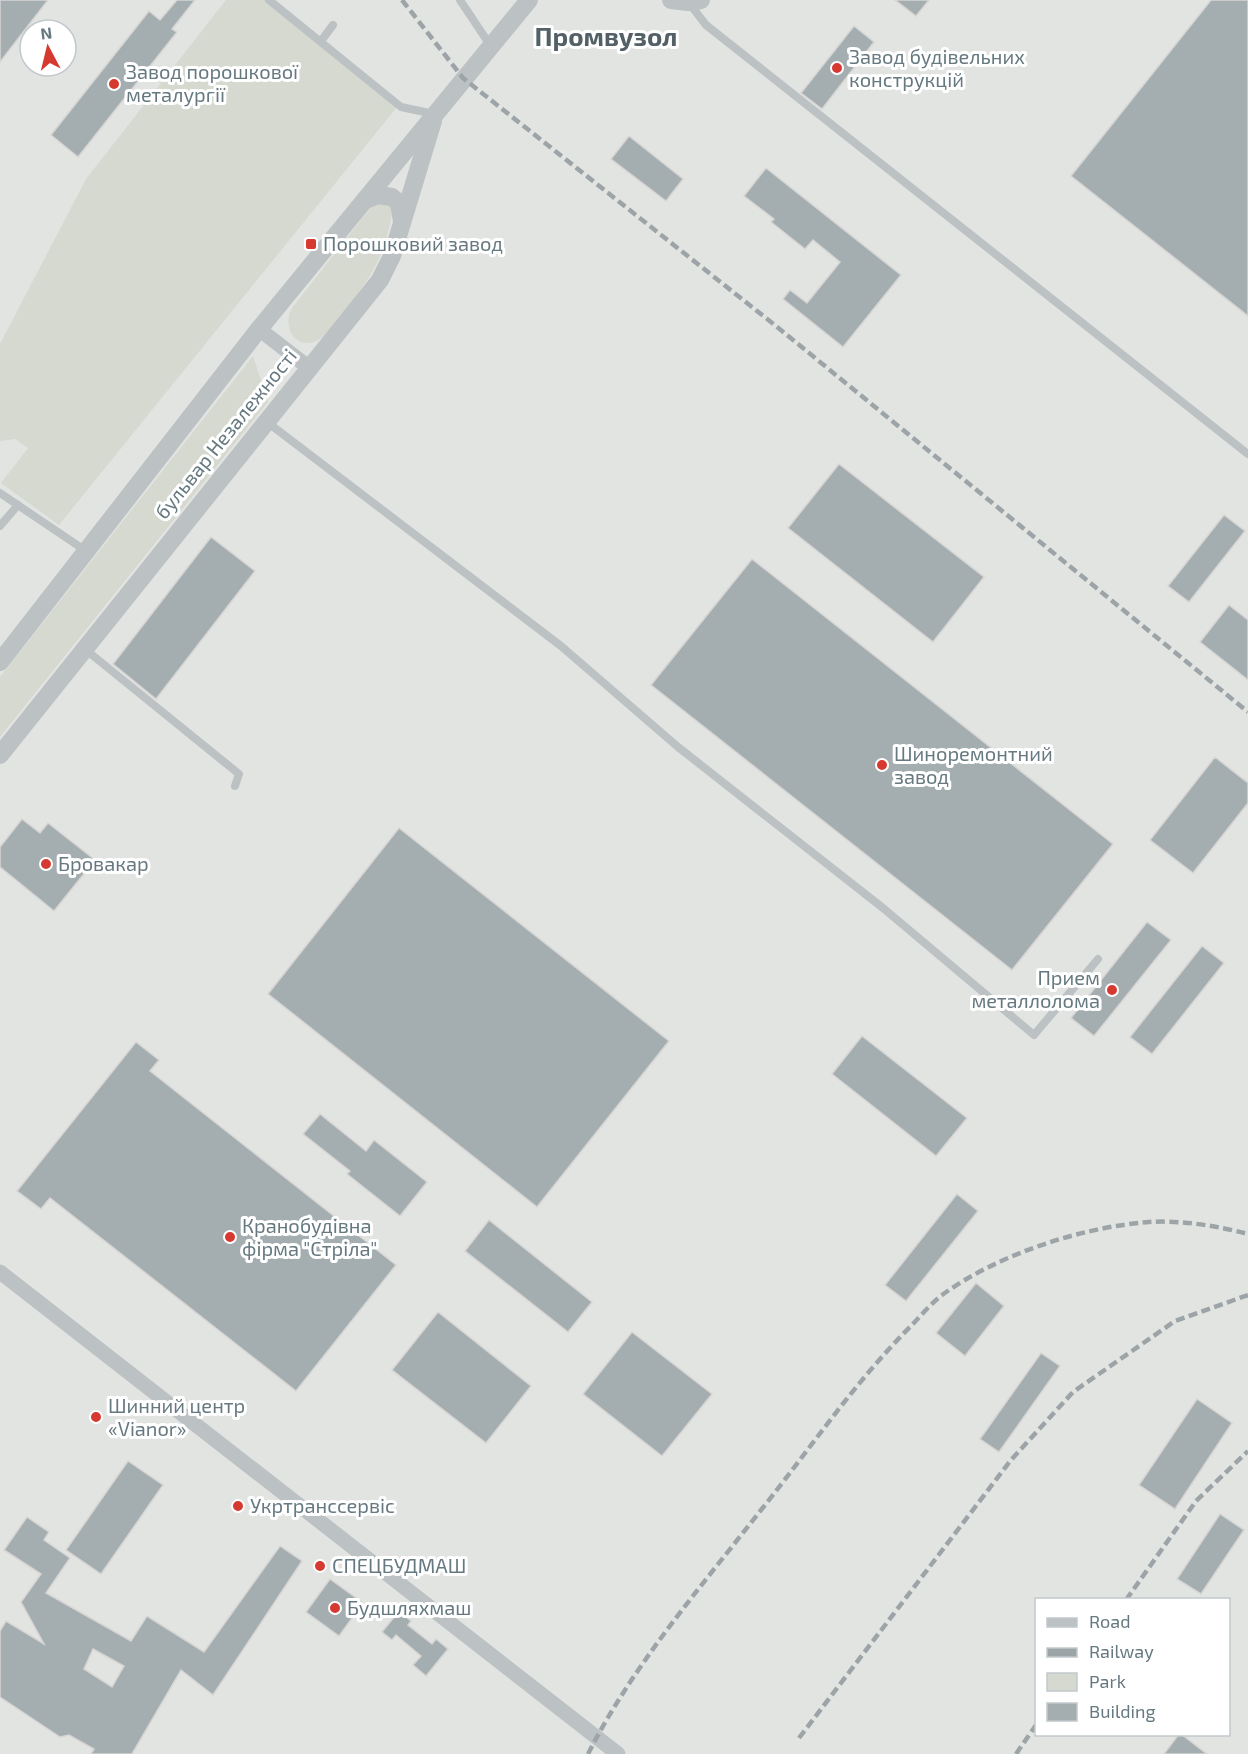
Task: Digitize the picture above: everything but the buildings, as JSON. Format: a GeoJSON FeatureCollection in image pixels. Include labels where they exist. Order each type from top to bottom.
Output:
{"type":"FeatureCollection","features":[{"type":"Feature","properties":{"kind":"street","name":"бульвар Незалежності"},"geometry":{"type":"LineString","coordinates":[[2,656],[87,552],[260,329],[529,0]]}},
{"type":"Feature","properties":{"kind":"street","name":"бульвар Незалежності"},"geometry":{"type":"LineString","coordinates":[[0,755],[380,280],[392,256],[435,114]]}},
{"type":"Feature","properties":{"kind":"street"},"geometry":{"type":"LineString","coordinates":[[364,200],[378,195],[392,197],[399,203],[402,223]]}},
{"type":"Feature","properties":{"kind":"street"},"geometry":{"type":"LineString","coordinates":[[260,329],[309,367]]}},
{"type":"Feature","properties":{"kind":"street"},"geometry":{"type":"LineString","coordinates":[[0,1272],[618,1754]]}},
{"type":"Feature","properties":{"kind":"lane"},"geometry":{"type":"LineString","coordinates":[[269,0],[401,106],[435,114]]}},
{"type":"Feature","properties":{"kind":"lane"},"geometry":{"type":"LineString","coordinates":[[460,0],[490,45]]}},
{"type":"Feature","properties":{"kind":"lane"},"geometry":{"type":"LineString","coordinates":[[687,1],[715,32],[1248,454]]}},
{"type":"Feature","properties":{"kind":"lane"},"geometry":{"type":"LineString","coordinates":[[321,42],[333,25]]}},
{"type":"Feature","properties":{"kind":"lane"},"geometry":{"type":"LineString","coordinates":[[266,421],[561,646],[678,747],[883,908],[1034,1035],[1098,959]]}},
{"type":"Feature","properties":{"kind":"lane"},"geometry":{"type":"LineString","coordinates":[[0,492],[87,552]]}},
{"type":"Feature","properties":{"kind":"lane"},"geometry":{"type":"LineString","coordinates":[[0,526],[18,505]]}},
{"type":"Feature","properties":{"kind":"lane"},"geometry":{"type":"LineString","coordinates":[[85,649],[239,774],[235,786]]}},
{"type":"Feature","properties":{"kind":"shaded area"},"geometry":{"type":"Polygon","coordinates":[[[0,0],[1248,0],[1248,1754],[0,1754],[0,0]]]}},
{"type":"Feature","properties":{"kind":"green space"},"geometry":{"type":"Polygon","coordinates":[[[226,0],[267,0],[397,107],[59,525],[1,483],[28,448],[15,439],[0,441],[0,344],[86,179],[226,0]]]}},
{"type":"Feature","properties":{"kind":"green space"},"geometry":{"type":"Polygon","coordinates":[[[382,200],[393,208],[385,242],[368,279],[322,337],[308,343],[296,339],[288,322],[292,308],[376,201],[382,200]]]}},
{"type":"Feature","properties":{"kind":"green space"},"geometry":{"type":"Polygon","coordinates":[[[253,356],[268,402],[0,737],[0,677],[253,356]]]}},
{"type":"Feature","properties":{"kind":"railway"},"geometry":{"type":"LineString","coordinates":[[402,0],[463,78],[776,326],[1248,712]]}},
{"type":"Feature","properties":{"kind":"railway"},"geometry":{"type":"LineString","coordinates":[[588,1754],[625,1689],[668,1628],[870,1371],[933,1302],[988,1267],[1041,1245],[1096,1230],[1149,1222],[1174,1222],[1212,1226],[1248,1234]]}},
{"type":"Feature","properties":{"kind":"railway"},"geometry":{"type":"LineString","coordinates":[[799,1738],[1011,1460],[1073,1392],[1175,1321],[1248,1295]]}},
{"type":"Feature","properties":{"kind":"railway"},"geometry":{"type":"LineString","coordinates":[[1127,1598],[1196,1501],[1248,1451]]}},
{"type":"Feature","properties":{"kind":"railway"},"geometry":{"type":"LineString","coordinates":[[1016,1754],[1035,1726]]}},
{"type":"Feature","properties":{"kind":"place","name":"Завод будівельних конструкцій"},"geometry":{"type":"Point","coordinates":[837,68]}},
{"type":"Feature","properties":{"kind":"place","name":"Завод порошкової металургії"},"geometry":{"type":"Point","coordinates":[114,84]}},
{"type":"Feature","properties":{"kind":"place","name":"Порошковий завод"},"geometry":{"type":"Point","coordinates":[311,244]}},
{"type":"Feature","properties":{"kind":"place","name":"Шиноремонтний завод"},"geometry":{"type":"Point","coordinates":[882,765]}},
{"type":"Feature","properties":{"kind":"place","name":"Бровакар"},"geometry":{"type":"Point","coordinates":[46,864]}},
{"type":"Feature","properties":{"kind":"place","name":"Прием металлолома"},"geometry":{"type":"Point","coordinates":[1112,990]}},
{"type":"Feature","properties":{"kind":"place","name":"Кранобудівна фірма \"Стріла\""},"geometry":{"type":"Point","coordinates":[230,1237]}},
{"type":"Feature","properties":{"kind":"place","name":"Шинний центр «Vianor»"},"geometry":{"type":"Point","coordinates":[96,1417]}},
{"type":"Feature","properties":{"kind":"place","name":"Укртранссервіс"},"geometry":{"type":"Point","coordinates":[238,1506]}},
{"type":"Feature","properties":{"kind":"place","name":"СПЕЦБУДМАШ"},"geometry":{"type":"Point","coordinates":[320,1566]}},
{"type":"Feature","properties":{"kind":"place","name":"Будшляхмаш"},"geometry":{"type":"Point","coordinates":[335,1608]}},
{"type":"Feature","properties":{"kind":"district","name":"Промвузол"},"geometry":{"type":"Point","coordinates":[606,37]}}]}
